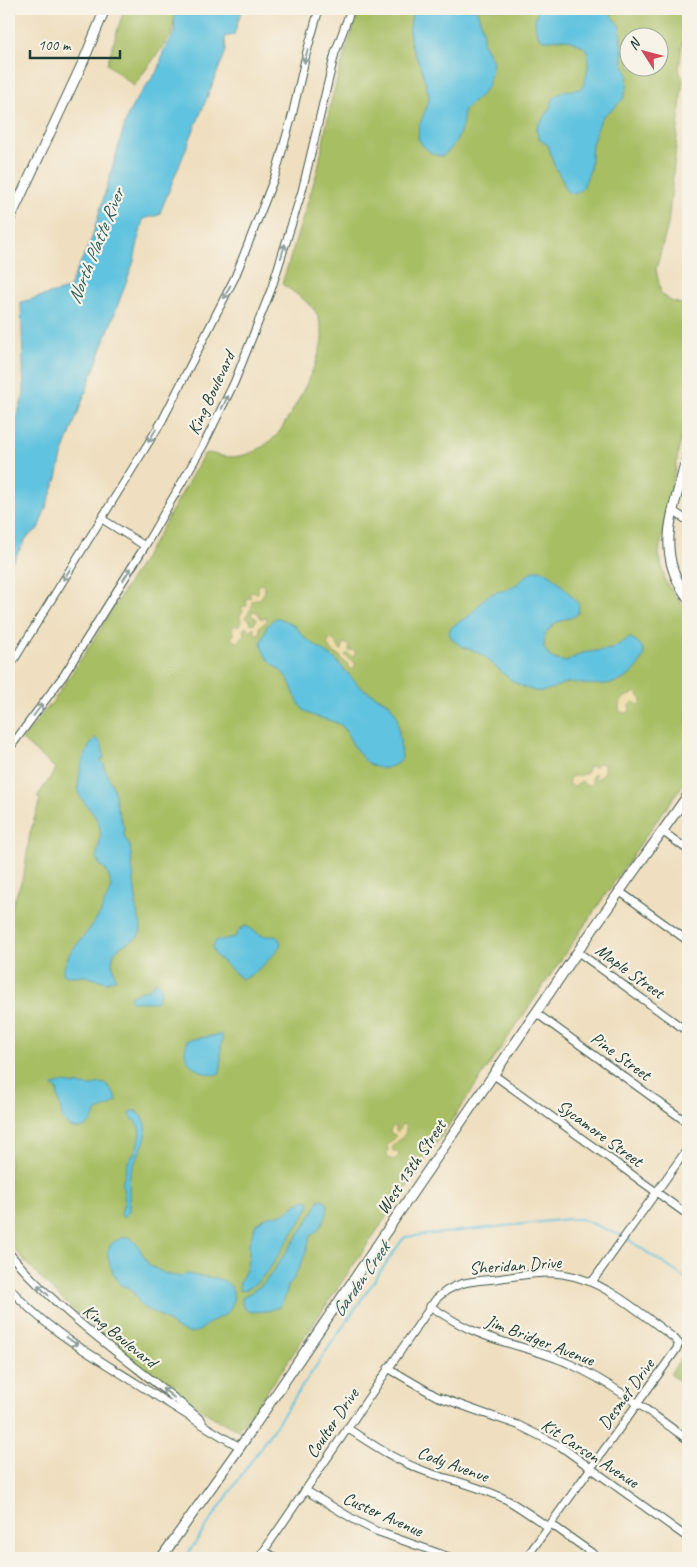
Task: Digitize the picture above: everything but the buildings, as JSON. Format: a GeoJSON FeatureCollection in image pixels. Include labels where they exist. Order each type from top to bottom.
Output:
{"type":"FeatureCollection","features":[{"type":"Feature","properties":{"kind":"main road"},"geometry":{"type":"LineString","coordinates":[[9,221],[84,60],[105,9]]}},
{"type":"Feature","properties":{"kind":"main road"},"geometry":{"type":"LineString","coordinates":[[688,451],[673,511],[668,549],[675,577],[688,598]]}},
{"type":"Feature","properties":{"kind":"main road","name":"West 13th Street"},"geometry":{"type":"LineString","coordinates":[[161,1558],[240,1447],[536,1013],[688,795]]}},
{"type":"Feature","properties":{"kind":"street","name":"King Boulevard"},"geometry":{"type":"LineString","coordinates":[[9,668],[162,421],[235,277],[275,176],[319,9]]}},
{"type":"Feature","properties":{"kind":"street","name":"King Boulevard"},"geometry":{"type":"LineString","coordinates":[[9,748],[64,675],[145,546],[209,435],[234,383],[271,290],[302,191],[335,53],[351,9]]}},
{"type":"Feature","properties":{"kind":"street"},"geometry":{"type":"LineString","coordinates":[[673,511],[688,521]]}},
{"type":"Feature","properties":{"kind":"street"},"geometry":{"type":"LineString","coordinates":[[102,519],[145,546]]}},
{"type":"Feature","properties":{"kind":"street"},"geometry":{"type":"LineString","coordinates":[[662,831],[688,850]]}},
{"type":"Feature","properties":{"kind":"street"},"geometry":{"type":"LineString","coordinates":[[620,891],[688,941]]}},
{"type":"Feature","properties":{"kind":"street","name":"Maple Street"},"geometry":{"type":"LineString","coordinates":[[578,952],[688,1032]]}},
{"type":"Feature","properties":{"kind":"street","name":"Pine Street"},"geometry":{"type":"LineString","coordinates":[[536,1013],[688,1123]]}},
{"type":"Feature","properties":{"kind":"street","name":"Sycamore Street"},"geometry":{"type":"LineString","coordinates":[[494,1075],[688,1215]]}},
{"type":"Feature","properties":{"kind":"street"},"geometry":{"type":"LineString","coordinates":[[592,1282],[688,1148]]}},
{"type":"Feature","properties":{"kind":"street","name":"King Boulevard"},"geometry":{"type":"LineString","coordinates":[[9,1253],[40,1288],[65,1311],[219,1435]]}},
{"type":"Feature","properties":{"kind":"street","name":"Sheridan Drive"},"geometry":{"type":"LineString","coordinates":[[430,1306],[442,1294],[463,1283],[553,1273],[592,1282],[626,1303],[674,1338],[679,1344]]}},
{"type":"Feature","properties":{"kind":"street","name":"King Boulevard"},"geometry":{"type":"LineString","coordinates":[[9,1287],[35,1314],[92,1355],[240,1447]]}},
{"type":"Feature","properties":{"kind":"street","name":"Coulter Drive"},"geometry":{"type":"LineString","coordinates":[[259,1558],[430,1306]]}},
{"type":"Feature","properties":{"kind":"street","name":"Jim Bridger Avenue"},"geometry":{"type":"LineString","coordinates":[[430,1306],[455,1322],[478,1333],[569,1364],[614,1387],[688,1440]]}},
{"type":"Feature","properties":{"kind":"street","name":"Desmet Drive"},"geometry":{"type":"LineString","coordinates":[[526,1558],[679,1344]]}},
{"type":"Feature","properties":{"kind":"street","name":"Kit Carson Avenue"},"geometry":{"type":"LineString","coordinates":[[388,1368],[436,1396],[518,1425],[560,1446],[688,1538]]}},
{"type":"Feature","properties":{"kind":"street","name":"Cody Avenue"},"geometry":{"type":"LineString","coordinates":[[347,1428],[374,1446],[426,1472],[506,1500],[599,1558]]}},
{"type":"Feature","properties":{"kind":"street","name":"Custer Avenue"},"geometry":{"type":"LineString","coordinates":[[305,1490],[376,1531],[452,1558]]}},
{"type":"Feature","properties":{"kind":"street"},"geometry":{"type":"LineString","coordinates":[[264,1551],[276,1558]]}},
{"type":"Feature","properties":{"kind":"green space"},"geometry":{"type":"Polygon","coordinates":[[[124,9],[176,9],[172,34],[134,86],[107,64],[124,9]]]}},
{"type":"Feature","properties":{"kind":"green space"},"geometry":{"type":"Polygon","coordinates":[[[360,9],[687,9],[679,70],[683,80],[668,225],[656,269],[661,294],[671,301],[688,306],[688,403],[659,553],[665,581],[688,610],[688,778],[571,945],[276,1379],[238,1430],[218,1420],[189,1401],[120,1350],[62,1299],[9,1243],[9,914],[24,874],[30,833],[40,800],[37,797],[56,769],[22,740],[54,700],[89,647],[157,537],[204,454],[211,453],[226,457],[239,456],[251,453],[270,442],[290,415],[313,369],[322,342],[322,332],[317,315],[312,307],[300,296],[282,284],[318,169],[331,102],[344,55],[360,9]]]}},
{"type":"Feature","properties":{"kind":"green space"},"geometry":{"type":"Polygon","coordinates":[[[688,1349],[688,1387],[670,1374],[688,1349]]]}},
{"type":"Feature","properties":{"kind":"sand"},"geometry":{"type":"Polygon","coordinates":[[[261,584],[264,586],[265,591],[261,598],[252,601],[252,607],[245,618],[249,619],[251,624],[255,623],[257,619],[251,615],[254,611],[258,613],[261,619],[267,618],[267,621],[259,627],[260,632],[258,634],[255,633],[254,627],[248,631],[247,627],[245,627],[243,630],[245,634],[237,642],[232,640],[231,637],[235,634],[232,631],[233,626],[239,626],[241,622],[240,615],[243,611],[241,607],[247,606],[246,599],[251,598],[249,594],[254,591],[258,593],[258,586],[261,584]]]}},
{"type":"Feature","properties":{"kind":"sand"},"geometry":{"type":"Polygon","coordinates":[[[330,639],[335,641],[340,650],[342,650],[343,643],[349,645],[349,651],[355,651],[353,657],[347,653],[345,655],[348,659],[355,662],[353,669],[350,669],[348,664],[327,645],[330,639]]]}},
{"type":"Feature","properties":{"kind":"sand"},"geometry":{"type":"Polygon","coordinates":[[[634,692],[642,699],[641,703],[639,705],[633,702],[629,706],[630,710],[628,713],[620,712],[619,706],[621,701],[634,692]]]}},
{"type":"Feature","properties":{"kind":"sand"},"geometry":{"type":"Polygon","coordinates":[[[599,763],[604,764],[604,771],[599,778],[595,779],[595,773],[589,785],[585,785],[582,781],[574,786],[568,784],[570,777],[586,774],[589,766],[595,767],[599,763]]]}},
{"type":"Feature","properties":{"kind":"sand"},"geometry":{"type":"Polygon","coordinates":[[[404,1124],[406,1132],[392,1148],[399,1155],[394,1160],[390,1159],[387,1156],[387,1145],[396,1137],[394,1134],[391,1134],[390,1130],[394,1126],[398,1132],[401,1125],[404,1124]]]}},
{"type":"Feature","properties":{"kind":"water","name":"North Platte River"},"geometry":{"type":"Polygon","coordinates":[[[175,9],[243,9],[234,35],[225,37],[226,51],[159,215],[143,219],[134,261],[62,456],[57,478],[38,529],[27,537],[13,561],[9,564],[9,433],[12,430],[24,395],[21,302],[68,289],[92,238],[128,114],[137,98],[159,69],[163,52],[175,32],[175,9]]]}},
{"type":"Feature","properties":{"kind":"water"},"geometry":{"type":"Polygon","coordinates":[[[413,9],[476,9],[483,30],[483,43],[493,61],[488,86],[463,111],[461,130],[451,148],[442,156],[428,150],[418,138],[419,126],[428,104],[429,96],[422,70],[411,45],[409,32],[413,9]]]}},
{"type":"Feature","properties":{"kind":"water"},"geometry":{"type":"Polygon","coordinates":[[[539,9],[607,9],[620,27],[620,78],[628,78],[627,88],[623,99],[601,119],[592,144],[590,170],[583,188],[575,194],[569,193],[565,189],[563,181],[554,165],[548,145],[540,140],[536,130],[556,96],[564,91],[581,89],[587,72],[587,53],[584,48],[567,39],[541,39],[535,24],[539,9]]]}},
{"type":"Feature","properties":{"kind":"water"},"geometry":{"type":"Polygon","coordinates":[[[536,570],[544,571],[551,575],[579,605],[578,613],[575,616],[555,623],[545,634],[544,648],[549,656],[566,662],[582,653],[611,649],[630,638],[643,648],[644,654],[630,675],[618,682],[596,684],[569,683],[539,692],[519,685],[479,653],[461,646],[452,638],[450,630],[452,627],[469,616],[487,596],[512,587],[529,573],[536,570]]]}},
{"type":"Feature","properties":{"kind":"water"},"geometry":{"type":"Polygon","coordinates":[[[275,618],[294,625],[305,638],[334,658],[360,687],[390,704],[397,716],[402,758],[399,762],[386,768],[374,767],[360,755],[342,726],[310,714],[303,709],[288,679],[271,662],[262,648],[261,643],[267,626],[275,618]]]}},
{"type":"Feature","properties":{"kind":"water"},"geometry":{"type":"Polygon","coordinates":[[[96,738],[102,744],[104,758],[101,762],[104,764],[114,789],[117,807],[124,828],[124,836],[130,846],[136,907],[141,929],[137,937],[114,953],[112,962],[116,979],[107,982],[84,976],[66,976],[63,973],[69,954],[100,914],[111,888],[106,870],[96,858],[100,843],[99,823],[80,796],[78,783],[88,749],[96,738]]]}},
{"type":"Feature","properties":{"kind":"water"},"geometry":{"type":"Polygon","coordinates":[[[246,926],[263,936],[276,936],[281,944],[274,954],[252,975],[242,979],[215,955],[212,947],[216,941],[235,937],[240,929],[246,926]]]}},
{"type":"Feature","properties":{"kind":"water"},"geometry":{"type":"Polygon","coordinates":[[[157,981],[161,988],[156,1002],[131,1001],[130,996],[150,988],[157,981]]]}},
{"type":"Feature","properties":{"kind":"water"},"geometry":{"type":"Polygon","coordinates":[[[222,1035],[221,1068],[219,1074],[208,1074],[198,1070],[186,1057],[187,1040],[222,1035]]]}},
{"type":"Feature","properties":{"kind":"water"},"geometry":{"type":"Polygon","coordinates":[[[60,1083],[92,1086],[99,1083],[106,1084],[117,1101],[97,1111],[86,1127],[79,1129],[69,1127],[62,1118],[57,1090],[53,1087],[60,1083]]]}},
{"type":"Feature","properties":{"kind":"water"},"geometry":{"type":"Polygon","coordinates":[[[131,1111],[136,1111],[143,1119],[146,1126],[146,1134],[130,1175],[129,1210],[126,1216],[122,1217],[121,1213],[125,1200],[122,1183],[128,1162],[136,1150],[140,1134],[139,1127],[130,1115],[131,1111]]]}},
{"type":"Feature","properties":{"kind":"water"},"geometry":{"type":"Polygon","coordinates":[[[320,1199],[325,1200],[328,1205],[327,1213],[323,1223],[310,1237],[306,1253],[279,1307],[268,1311],[251,1312],[246,1310],[242,1305],[242,1298],[262,1285],[268,1278],[308,1221],[320,1199]]]}},
{"type":"Feature","properties":{"kind":"water"},"geometry":{"type":"Polygon","coordinates":[[[304,1200],[310,1201],[309,1207],[274,1263],[255,1284],[248,1289],[240,1291],[240,1282],[246,1270],[249,1255],[249,1243],[256,1224],[268,1216],[284,1213],[304,1200]]]}},
{"type":"Feature","properties":{"kind":"water"},"geometry":{"type":"Polygon","coordinates":[[[130,1237],[137,1244],[149,1265],[166,1274],[181,1277],[184,1274],[188,1274],[225,1281],[233,1292],[233,1301],[229,1310],[201,1330],[190,1333],[177,1329],[157,1314],[144,1308],[129,1287],[122,1286],[118,1282],[109,1260],[108,1250],[110,1246],[118,1239],[130,1237]]]}},
{"type":"Feature","properties":{"kind":"waterway","name":"Garden Creek"},"geometry":{"type":"LineString","coordinates":[[185,1558],[405,1237],[569,1219],[581,1219],[622,1236]]}},
{"type":"Feature","properties":{"kind":"waterway","name":"Garden Creek"},"geometry":{"type":"LineString","coordinates":[[626,1238],[688,1280]]}}]}
